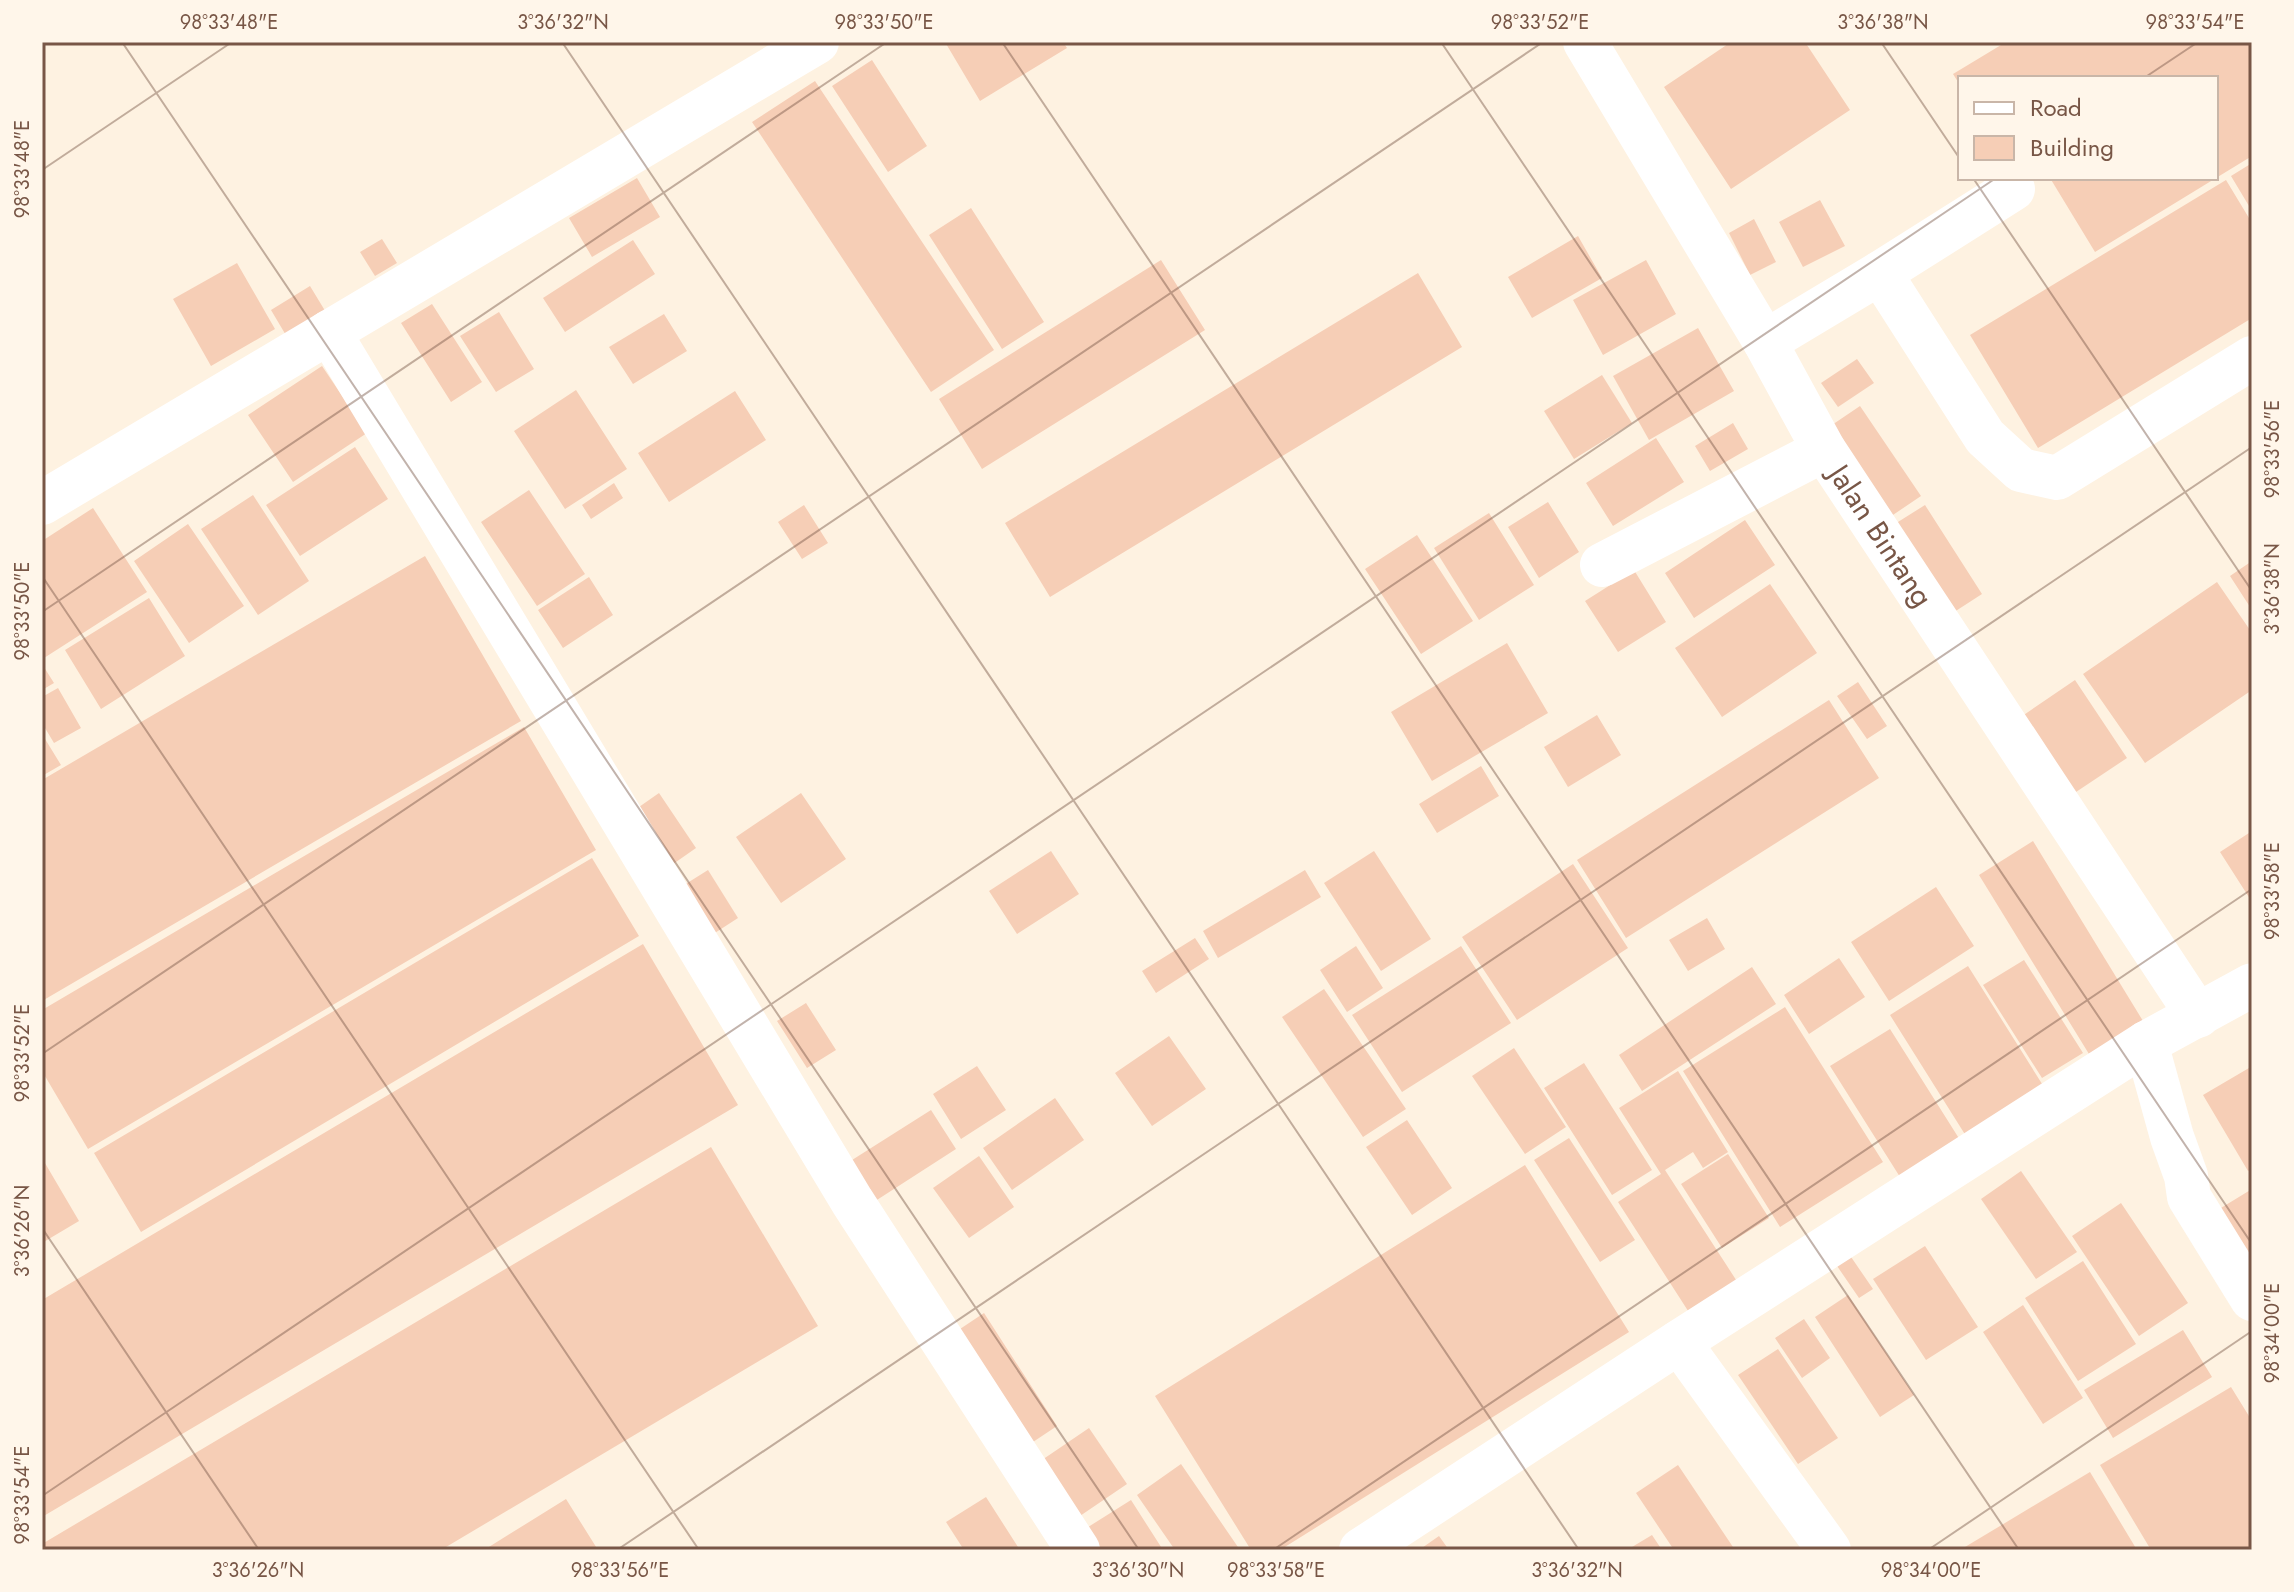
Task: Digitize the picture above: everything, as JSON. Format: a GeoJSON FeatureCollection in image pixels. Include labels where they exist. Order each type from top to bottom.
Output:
{"type":"FeatureCollection","features":[{"type":"Feature","properties":{"kind":"street"},"geometry":{"type":"LineString","coordinates":[[42,503],[817,42]]}},
{"type":"Feature","properties":{"kind":"street","name":"Jalan Bintang"},"geometry":{"type":"LineString","coordinates":[[1585,42],[1765,342],[1824,450],[2198,1016]]}},
{"type":"Feature","properties":{"kind":"street"},"geometry":{"type":"LineString","coordinates":[[1765,342],[2013,189]]}},
{"type":"Feature","properties":{"kind":"street"},"geometry":{"type":"LineString","coordinates":[[1880,273],[1985,437],[2021,470],[2033,473],[2057,478],[2252,358]]}},
{"type":"Feature","properties":{"kind":"street"},"geometry":{"type":"LineString","coordinates":[[329,332],[852,1201],[1078,1550]]}},
{"type":"Feature","properties":{"kind":"street"},"geometry":{"type":"LineString","coordinates":[[1602,565],[1824,450]]}},
{"type":"Feature","properties":{"kind":"street"},"geometry":{"type":"LineString","coordinates":[[1361,1550],[2146,1043],[2252,985]]}},
{"type":"Feature","properties":{"kind":"street"},"geometry":{"type":"LineString","coordinates":[[2146,1043],[2189,1197],[2252,1299]]}},
{"type":"Feature","properties":{"kind":"street"},"geometry":{"type":"LineString","coordinates":[[1679,1342],[1829,1550]]}},
{"type":"Feature","properties":{"kind":"building"},"geometry":{"type":"Polygon","coordinates":[[[945,42],[1063,42],[1067,48],[980,101],[945,42]]]}},
{"type":"Feature","properties":{"kind":"building"},"geometry":{"type":"Polygon","coordinates":[[[1731,42],[1805,42],[1850,110],[1731,189],[1664,87],[1731,42]]]}},
{"type":"Feature","properties":{"kind":"building"},"geometry":{"type":"Polygon","coordinates":[[[2006,42],[2252,42],[2252,156],[2218,177],[2218,76],[1958,76],[1958,82],[1953,74],[2006,42]]]}},
{"type":"Feature","properties":{"kind":"building"},"geometry":{"type":"Polygon","coordinates":[[[872,60],[927,146],[888,172],[832,86],[872,60]]]}},
{"type":"Feature","properties":{"kind":"building"},"geometry":{"type":"Polygon","coordinates":[[[815,81],[994,350],[931,392],[752,122],[815,81]]]}},
{"type":"Feature","properties":{"kind":"building"},"geometry":{"type":"Polygon","coordinates":[[[2252,163],[2252,211],[2231,176],[2252,163]]]}},
{"type":"Feature","properties":{"kind":"building"},"geometry":{"type":"Polygon","coordinates":[[[637,178],[660,217],[592,257],[569,218],[637,178]]]}},
{"type":"Feature","properties":{"kind":"building"},"geometry":{"type":"Polygon","coordinates":[[[2051,180],[2213,180],[2095,252],[2051,180]]]}},
{"type":"Feature","properties":{"kind":"building"},"geometry":{"type":"Polygon","coordinates":[[[2226,180],[2252,223],[2252,318],[2038,448],[1970,335],[2226,180]]]}},
{"type":"Feature","properties":{"kind":"building"},"geometry":{"type":"Polygon","coordinates":[[[1820,200],[1845,246],[1803,267],[1779,222],[1820,200]]]}},
{"type":"Feature","properties":{"kind":"building"},"geometry":{"type":"Polygon","coordinates":[[[971,208],[1044,322],[1002,349],[929,235],[971,208]]]}},
{"type":"Feature","properties":{"kind":"building"},"geometry":{"type":"Polygon","coordinates":[[[1754,219],[1776,262],[1750,275],[1729,233],[1754,219]]]}},
{"type":"Feature","properties":{"kind":"building"},"geometry":{"type":"Polygon","coordinates":[[[1578,236],[1602,278],[1532,318],[1508,277],[1578,236]]]}},
{"type":"Feature","properties":{"kind":"building"},"geometry":{"type":"Polygon","coordinates":[[[382,239],[397,263],[375,276],[360,252],[382,239]]]}},
{"type":"Feature","properties":{"kind":"building"},"geometry":{"type":"Polygon","coordinates":[[[633,240],[655,274],[565,332],[543,298],[633,240]]]}},
{"type":"Feature","properties":{"kind":"building"},"geometry":{"type":"Polygon","coordinates":[[[1161,260],[1205,330],[982,469],[939,399],[1161,260]]]}},
{"type":"Feature","properties":{"kind":"building"},"geometry":{"type":"Polygon","coordinates":[[[1646,260],[1676,314],[1603,355],[1573,300],[1646,260]]]}},
{"type":"Feature","properties":{"kind":"building"},"geometry":{"type":"Polygon","coordinates":[[[237,263],[275,329],[211,366],[173,299],[237,263]]]}},
{"type":"Feature","properties":{"kind":"building"},"geometry":{"type":"Polygon","coordinates":[[[1418,273],[1462,347],[1050,597],[1005,523],[1418,273]]]}},
{"type":"Feature","properties":{"kind":"building"},"geometry":{"type":"Polygon","coordinates":[[[310,286],[327,314],[287,337],[271,310],[310,286]]]}},
{"type":"Feature","properties":{"kind":"building"},"geometry":{"type":"Polygon","coordinates":[[[432,304],[482,382],[451,402],[401,323],[432,304]]]}},
{"type":"Feature","properties":{"kind":"building"},"geometry":{"type":"Polygon","coordinates":[[[499,312],[534,369],[496,392],[460,336],[499,312]]]}},
{"type":"Feature","properties":{"kind":"building"},"geometry":{"type":"Polygon","coordinates":[[[664,314],[687,351],[633,384],[609,347],[664,314]]]}},
{"type":"Feature","properties":{"kind":"building"},"geometry":{"type":"Polygon","coordinates":[[[1698,328],[1734,391],[1649,440],[1613,376],[1698,328]]]}},
{"type":"Feature","properties":{"kind":"building"},"geometry":{"type":"Polygon","coordinates":[[[1857,359],[1874,383],[1838,407],[1821,383],[1857,359]]]}},
{"type":"Feature","properties":{"kind":"building"},"geometry":{"type":"Polygon","coordinates":[[[322,366],[367,433],[293,482],[248,415],[322,366]]]}},
{"type":"Feature","properties":{"kind":"building"},"geometry":{"type":"Polygon","coordinates":[[[1602,375],[1632,423],[1574,459],[1544,411],[1602,375]]]}},
{"type":"Feature","properties":{"kind":"building"},"geometry":{"type":"Polygon","coordinates":[[[576,390],[627,469],[565,509],[514,431],[576,390]]]}},
{"type":"Feature","properties":{"kind":"building"},"geometry":{"type":"Polygon","coordinates":[[[735,391],[766,440],[669,502],[638,453],[735,391]]]}},
{"type":"Feature","properties":{"kind":"building"},"geometry":{"type":"Polygon","coordinates":[[[1860,406],[1921,496],[1887,519],[1826,429],[1860,406]]]}},
{"type":"Feature","properties":{"kind":"building"},"geometry":{"type":"Polygon","coordinates":[[[1733,423],[1748,449],[1710,471],[1695,446],[1733,423]]]}},
{"type":"Feature","properties":{"kind":"building"},"geometry":{"type":"Polygon","coordinates":[[[1656,438],[1684,482],[1613,526],[1586,483],[1656,438]]]}},
{"type":"Feature","properties":{"kind":"building"},"geometry":{"type":"Polygon","coordinates":[[[355,447],[388,499],[300,556],[266,505],[355,447]]]}},
{"type":"Feature","properties":{"kind":"building"},"geometry":{"type":"Polygon","coordinates":[[[614,483],[623,498],[591,519],[582,505],[614,483]]]}},
{"type":"Feature","properties":{"kind":"building"},"geometry":{"type":"Polygon","coordinates":[[[529,490],[585,574],[537,606],[481,522],[529,490]]]}},
{"type":"Feature","properties":{"kind":"building"},"geometry":{"type":"Polygon","coordinates":[[[253,495],[309,581],[258,615],[201,529],[253,495]]]}},
{"type":"Feature","properties":{"kind":"building"},"geometry":{"type":"Polygon","coordinates":[[[1548,502],[1579,552],[1539,578],[1508,527],[1548,502]]]}},
{"type":"Feature","properties":{"kind":"building"},"geometry":{"type":"Polygon","coordinates":[[[804,505],[828,543],[802,559],[778,522],[804,505]]]}},
{"type":"Feature","properties":{"kind":"building"},"geometry":{"type":"Polygon","coordinates":[[[1925,505],[1982,594],[1948,616],[1890,527],[1925,505]]]}},
{"type":"Feature","properties":{"kind":"building"},"geometry":{"type":"Polygon","coordinates":[[[93,508],[147,592],[44,658],[42,541],[93,508]]]}},
{"type":"Feature","properties":{"kind":"building"},"geometry":{"type":"Polygon","coordinates":[[[1489,513],[1534,585],[1479,620],[1434,548],[1489,513]]]}},
{"type":"Feature","properties":{"kind":"building"},"geometry":{"type":"Polygon","coordinates":[[[1745,520],[1775,565],[1694,618],[1665,573],[1745,520]]]}},
{"type":"Feature","properties":{"kind":"building"},"geometry":{"type":"Polygon","coordinates":[[[188,524],[244,606],[189,643],[134,561],[188,524]]]}},
{"type":"Feature","properties":{"kind":"building"},"geometry":{"type":"Polygon","coordinates":[[[1417,535],[1473,621],[1421,654],[1365,569],[1417,535]]]}},
{"type":"Feature","properties":{"kind":"building"},"geometry":{"type":"Polygon","coordinates":[[[425,556],[521,721],[42,1001],[42,780],[425,556]]]}},
{"type":"Feature","properties":{"kind":"building"},"geometry":{"type":"Polygon","coordinates":[[[2252,561],[2252,610],[2230,576],[2252,561]]]}},
{"type":"Feature","properties":{"kind":"building"},"geometry":{"type":"Polygon","coordinates":[[[1634,570],[1666,622],[1618,652],[1585,601],[1634,570]]]}},
{"type":"Feature","properties":{"kind":"building"},"geometry":{"type":"Polygon","coordinates":[[[589,577],[613,615],[563,648],[538,610],[589,577]]]}},
{"type":"Feature","properties":{"kind":"building"},"geometry":{"type":"Polygon","coordinates":[[[2217,582],[2252,633],[2252,690],[2145,763],[2083,674],[2217,582]]]}},
{"type":"Feature","properties":{"kind":"building"},"geometry":{"type":"Polygon","coordinates":[[[1770,584],[1817,653],[1722,717],[1675,648],[1770,584]]]}},
{"type":"Feature","properties":{"kind":"building"},"geometry":{"type":"Polygon","coordinates":[[[149,598],[185,656],[101,709],[65,650],[149,598]]]}},
{"type":"Feature","properties":{"kind":"building"},"geometry":{"type":"Polygon","coordinates":[[[1507,643],[1548,713],[1432,781],[1391,712],[1507,643]]]}},
{"type":"Feature","properties":{"kind":"building"},"geometry":{"type":"Polygon","coordinates":[[[42,664],[54,683],[42,690],[42,664]]]}},
{"type":"Feature","properties":{"kind":"building"},"geometry":{"type":"Polygon","coordinates":[[[2075,680],[2127,758],[2061,802],[2009,725],[2075,680]]]}},
{"type":"Feature","properties":{"kind":"building"},"geometry":{"type":"Polygon","coordinates":[[[1858,682],[1887,726],[1867,739],[1837,696],[1858,682]]]}},
{"type":"Feature","properties":{"kind":"building"},"geometry":{"type":"Polygon","coordinates":[[[58,688],[81,728],[54,743],[42,723],[42,697],[58,688]]]}},
{"type":"Feature","properties":{"kind":"building"},"geometry":{"type":"Polygon","coordinates":[[[1829,700],[1879,778],[1626,938],[1577,860],[1829,700]]]}},
{"type":"Feature","properties":{"kind":"building"},"geometry":{"type":"Polygon","coordinates":[[[1597,715],[1621,755],[1568,787],[1544,747],[1597,715]]]}},
{"type":"Feature","properties":{"kind":"building"},"geometry":{"type":"Polygon","coordinates":[[[524,727],[596,850],[88,1149],[42,1071],[42,1010],[524,727]]]}},
{"type":"Feature","properties":{"kind":"building"},"geometry":{"type":"Polygon","coordinates":[[[42,734],[61,765],[42,776],[42,734]]]}},
{"type":"Feature","properties":{"kind":"building"},"geometry":{"type":"Polygon","coordinates":[[[1481,766],[1499,796],[1437,833],[1419,804],[1481,766]]]}},
{"type":"Feature","properties":{"kind":"building"},"geometry":{"type":"Polygon","coordinates":[[[659,793],[696,848],[666,869],[629,814],[659,793]]]}},
{"type":"Feature","properties":{"kind":"building"},"geometry":{"type":"Polygon","coordinates":[[[801,793],[846,859],[781,903],[736,837],[801,793]]]}},
{"type":"Feature","properties":{"kind":"building"},"geometry":{"type":"Polygon","coordinates":[[[2252,831],[2252,902],[2220,852],[2252,831]]]}},
{"type":"Feature","properties":{"kind":"building"},"geometry":{"type":"Polygon","coordinates":[[[2033,841],[2143,1021],[2089,1054],[1979,875],[2033,841]]]}},
{"type":"Feature","properties":{"kind":"building"},"geometry":{"type":"Polygon","coordinates":[[[1051,851],[1079,894],[1017,934],[989,891],[1051,851]]]}},
{"type":"Feature","properties":{"kind":"building"},"geometry":{"type":"Polygon","coordinates":[[[1374,851],[1431,939],[1381,971],[1324,883],[1374,851]]]}},
{"type":"Feature","properties":{"kind":"building"},"geometry":{"type":"Polygon","coordinates":[[[592,858],[639,936],[141,1232],[94,1153],[592,858]]]}},
{"type":"Feature","properties":{"kind":"building"},"geometry":{"type":"Polygon","coordinates":[[[1573,864],[1628,948],[1517,1020],[1462,937],[1573,864]]]}},
{"type":"Feature","properties":{"kind":"building"},"geometry":{"type":"Polygon","coordinates":[[[708,870],[738,918],[704,940],[673,892],[708,870]]]}},
{"type":"Feature","properties":{"kind":"building"},"geometry":{"type":"Polygon","coordinates":[[[1305,870],[1321,897],[1218,958],[1203,931],[1305,870]]]}},
{"type":"Feature","properties":{"kind":"building"},"geometry":{"type":"Polygon","coordinates":[[[1936,887],[1974,946],[1889,1001],[1851,942],[1936,887]]]}},
{"type":"Feature","properties":{"kind":"building"},"geometry":{"type":"Polygon","coordinates":[[[1707,918],[1725,949],[1688,971],[1669,940],[1707,918]]]}},
{"type":"Feature","properties":{"kind":"building"},"geometry":{"type":"Polygon","coordinates":[[[1195,938],[1209,959],[1156,993],[1142,971],[1195,938]]]}},
{"type":"Feature","properties":{"kind":"building"},"geometry":{"type":"Polygon","coordinates":[[[643,944],[738,1105],[42,1517],[42,1300],[643,944]]]}},
{"type":"Feature","properties":{"kind":"building"},"geometry":{"type":"Polygon","coordinates":[[[1356,946],[1383,988],[1347,1012],[1320,970],[1356,946]]]}},
{"type":"Feature","properties":{"kind":"building"},"geometry":{"type":"Polygon","coordinates":[[[1461,946],[1511,1023],[1402,1092],[1352,1015],[1461,946]]]}},
{"type":"Feature","properties":{"kind":"building"},"geometry":{"type":"Polygon","coordinates":[[[1839,958],[1865,997],[1809,1034],[1784,995],[1839,958]]]}},
{"type":"Feature","properties":{"kind":"building"},"geometry":{"type":"Polygon","coordinates":[[[2024,960],[2083,1053],[2042,1078],[1983,985],[2024,960]]]}},
{"type":"Feature","properties":{"kind":"building"},"geometry":{"type":"Polygon","coordinates":[[[1968,966],[2044,1087],[1966,1136],[1890,1015],[1968,966]]]}},
{"type":"Feature","properties":{"kind":"building"},"geometry":{"type":"Polygon","coordinates":[[[1752,967],[1776,1004],[1642,1091],[1619,1055],[1752,967]]]}},
{"type":"Feature","properties":{"kind":"building"},"geometry":{"type":"Polygon","coordinates":[[[1324,989],[1406,1109],[1363,1137],[1282,1017],[1324,989]]]}},
{"type":"Feature","properties":{"kind":"building"},"geometry":{"type":"Polygon","coordinates":[[[806,1003],[836,1050],[807,1068],[777,1021],[806,1003]]]}},
{"type":"Feature","properties":{"kind":"building"},"geometry":{"type":"Polygon","coordinates":[[[1785,1007],[1883,1162],[1780,1227],[1683,1071],[1785,1007]]]}},
{"type":"Feature","properties":{"kind":"building"},"geometry":{"type":"Polygon","coordinates":[[[1890,1029],[1960,1140],[1900,1177],[1830,1066],[1890,1029]]]}},
{"type":"Feature","properties":{"kind":"building"},"geometry":{"type":"Polygon","coordinates":[[[1169,1036],[1206,1089],[1152,1126],[1115,1073],[1169,1036]]]}},
{"type":"Feature","properties":{"kind":"building"},"geometry":{"type":"Polygon","coordinates":[[[1514,1048],[1566,1127],[1525,1154],[1472,1076],[1514,1048]]]}},
{"type":"Feature","properties":{"kind":"building"},"geometry":{"type":"Polygon","coordinates":[[[1584,1063],[1652,1170],[1612,1195],[1544,1088],[1584,1063]]]}},
{"type":"Feature","properties":{"kind":"building"},"geometry":{"type":"Polygon","coordinates":[[[977,1066],[1006,1110],[961,1139],[933,1094],[977,1066]]]}},
{"type":"Feature","properties":{"kind":"building"},"geometry":{"type":"Polygon","coordinates":[[[2249,1068],[2252,1073],[2252,1169],[2248,1171],[2203,1095],[2249,1068]]]}},
{"type":"Feature","properties":{"kind":"building"},"geometry":{"type":"Polygon","coordinates":[[[1678,1071],[1728,1152],[1703,1168],[1693,1152],[1665,1170],[1740,1286],[1692,1317],[1618,1202],[1661,1174],[1619,1108],[1678,1071]]]}},
{"type":"Feature","properties":{"kind":"building"},"geometry":{"type":"Polygon","coordinates":[[[1055,1098],[1084,1140],[1012,1190],[983,1148],[1055,1098]]]}},
{"type":"Feature","properties":{"kind":"building"},"geometry":{"type":"Polygon","coordinates":[[[931,1110],[956,1149],[866,1207],[841,1167],[931,1110]]]}},
{"type":"Feature","properties":{"kind":"building"},"geometry":{"type":"Polygon","coordinates":[[[1407,1120],[1452,1188],[1412,1215],[1366,1147],[1407,1120]]]}},
{"type":"Feature","properties":{"kind":"building"},"geometry":{"type":"Polygon","coordinates":[[[1569,1138],[1635,1240],[1600,1262],[1534,1160],[1569,1138]]]}},
{"type":"Feature","properties":{"kind":"building"},"geometry":{"type":"Polygon","coordinates":[[[711,1147],[818,1326],[441,1550],[42,1550],[42,1544],[711,1147]]]}},
{"type":"Feature","properties":{"kind":"building"},"geometry":{"type":"Polygon","coordinates":[[[1728,1154],[1769,1218],[1722,1248],[1681,1184],[1728,1154]]]}},
{"type":"Feature","properties":{"kind":"building"},"geometry":{"type":"Polygon","coordinates":[[[979,1156],[1014,1207],[969,1238],[933,1188],[979,1156]]]}},
{"type":"Feature","properties":{"kind":"building"},"geometry":{"type":"Polygon","coordinates":[[[42,1158],[79,1221],[42,1243],[42,1158]]]}},
{"type":"Feature","properties":{"kind":"building"},"geometry":{"type":"Polygon","coordinates":[[[1525,1165],[1629,1332],[1280,1550],[1251,1550],[1155,1396],[1525,1165]]]}},
{"type":"Feature","properties":{"kind":"building"},"geometry":{"type":"Polygon","coordinates":[[[2021,1171],[2077,1252],[2036,1279],[1981,1199],[2021,1171]]]}},
{"type":"Feature","properties":{"kind":"building"},"geometry":{"type":"Polygon","coordinates":[[[2252,1189],[2252,1270],[2216,1211],[2252,1189]]]}},
{"type":"Feature","properties":{"kind":"building"},"geometry":{"type":"Polygon","coordinates":[[[2121,1203],[2188,1303],[2139,1336],[2072,1236],[2121,1203]]]}},
{"type":"Feature","properties":{"kind":"building"},"geometry":{"type":"Polygon","coordinates":[[[1925,1246],[1978,1327],[1926,1360],[1873,1279],[1925,1246]]]}},
{"type":"Feature","properties":{"kind":"building"},"geometry":{"type":"Polygon","coordinates":[[[1849,1254],[1873,1289],[1859,1298],[1835,1263],[1849,1254]]]}},
{"type":"Feature","properties":{"kind":"building"},"geometry":{"type":"Polygon","coordinates":[[[2083,1261],[2136,1344],[2078,1381],[2025,1298],[2083,1261]]]}},
{"type":"Feature","properties":{"kind":"building"},"geometry":{"type":"Polygon","coordinates":[[[1848,1295],[1914,1395],[1880,1417],[1815,1317],[1848,1295]]]}},
{"type":"Feature","properties":{"kind":"building"},"geometry":{"type":"Polygon","coordinates":[[[2023,1305],[2083,1398],[2043,1424],[1983,1332],[2023,1305]]]}},
{"type":"Feature","properties":{"kind":"building"},"geometry":{"type":"Polygon","coordinates":[[[984,1313],[1057,1426],[1024,1448],[951,1335],[984,1313]]]}},
{"type":"Feature","properties":{"kind":"building"},"geometry":{"type":"Polygon","coordinates":[[[1804,1319],[1830,1358],[1802,1378],[1775,1338],[1804,1319]]]}},
{"type":"Feature","properties":{"kind":"building"},"geometry":{"type":"Polygon","coordinates":[[[2183,1330],[2212,1377],[2113,1438],[2084,1390],[2183,1330]]]}},
{"type":"Feature","properties":{"kind":"building"},"geometry":{"type":"Polygon","coordinates":[[[1778,1349],[1838,1438],[1798,1464],[1738,1375],[1778,1349]]]}},
{"type":"Feature","properties":{"kind":"building"},"geometry":{"type":"Polygon","coordinates":[[[2231,1387],[2252,1421],[2252,1550],[2151,1550],[2100,1465],[2231,1387]]]}},
{"type":"Feature","properties":{"kind":"building"},"geometry":{"type":"Polygon","coordinates":[[[1089,1428],[1127,1484],[1077,1518],[1039,1462],[1089,1428]]]}},
{"type":"Feature","properties":{"kind":"building"},"geometry":{"type":"Polygon","coordinates":[[[1181,1464],[1240,1550],[1175,1550],[1137,1495],[1181,1464]]]}},
{"type":"Feature","properties":{"kind":"building"},"geometry":{"type":"Polygon","coordinates":[[[1678,1465],[1735,1550],[1674,1550],[1636,1493],[1678,1465]]]}},
{"type":"Feature","properties":{"kind":"building"},"geometry":{"type":"Polygon","coordinates":[[[2090,1472],[2137,1550],[1960,1550],[2090,1472]]]}},
{"type":"Feature","properties":{"kind":"building"},"geometry":{"type":"Polygon","coordinates":[[[986,1497],[1018,1547],[1013,1550],[964,1550],[946,1522],[986,1497]]]}},
{"type":"Feature","properties":{"kind":"building"},"geometry":{"type":"Polygon","coordinates":[[[566,1499],[598,1550],[484,1550],[566,1499]]]}},
{"type":"Feature","properties":{"kind":"building"},"geometry":{"type":"Polygon","coordinates":[[[1131,1500],[1163,1550],[1098,1550],[1085,1529],[1131,1500]]]}},
{"type":"Feature","properties":{"kind":"building"},"geometry":{"type":"Polygon","coordinates":[[[1652,1535],[1662,1550],[1627,1550],[1652,1535]]]}},
{"type":"Feature","properties":{"kind":"building"},"geometry":{"type":"Polygon","coordinates":[[[1439,1536],[1449,1550],[1419,1550],[1439,1536]]]}}]}
